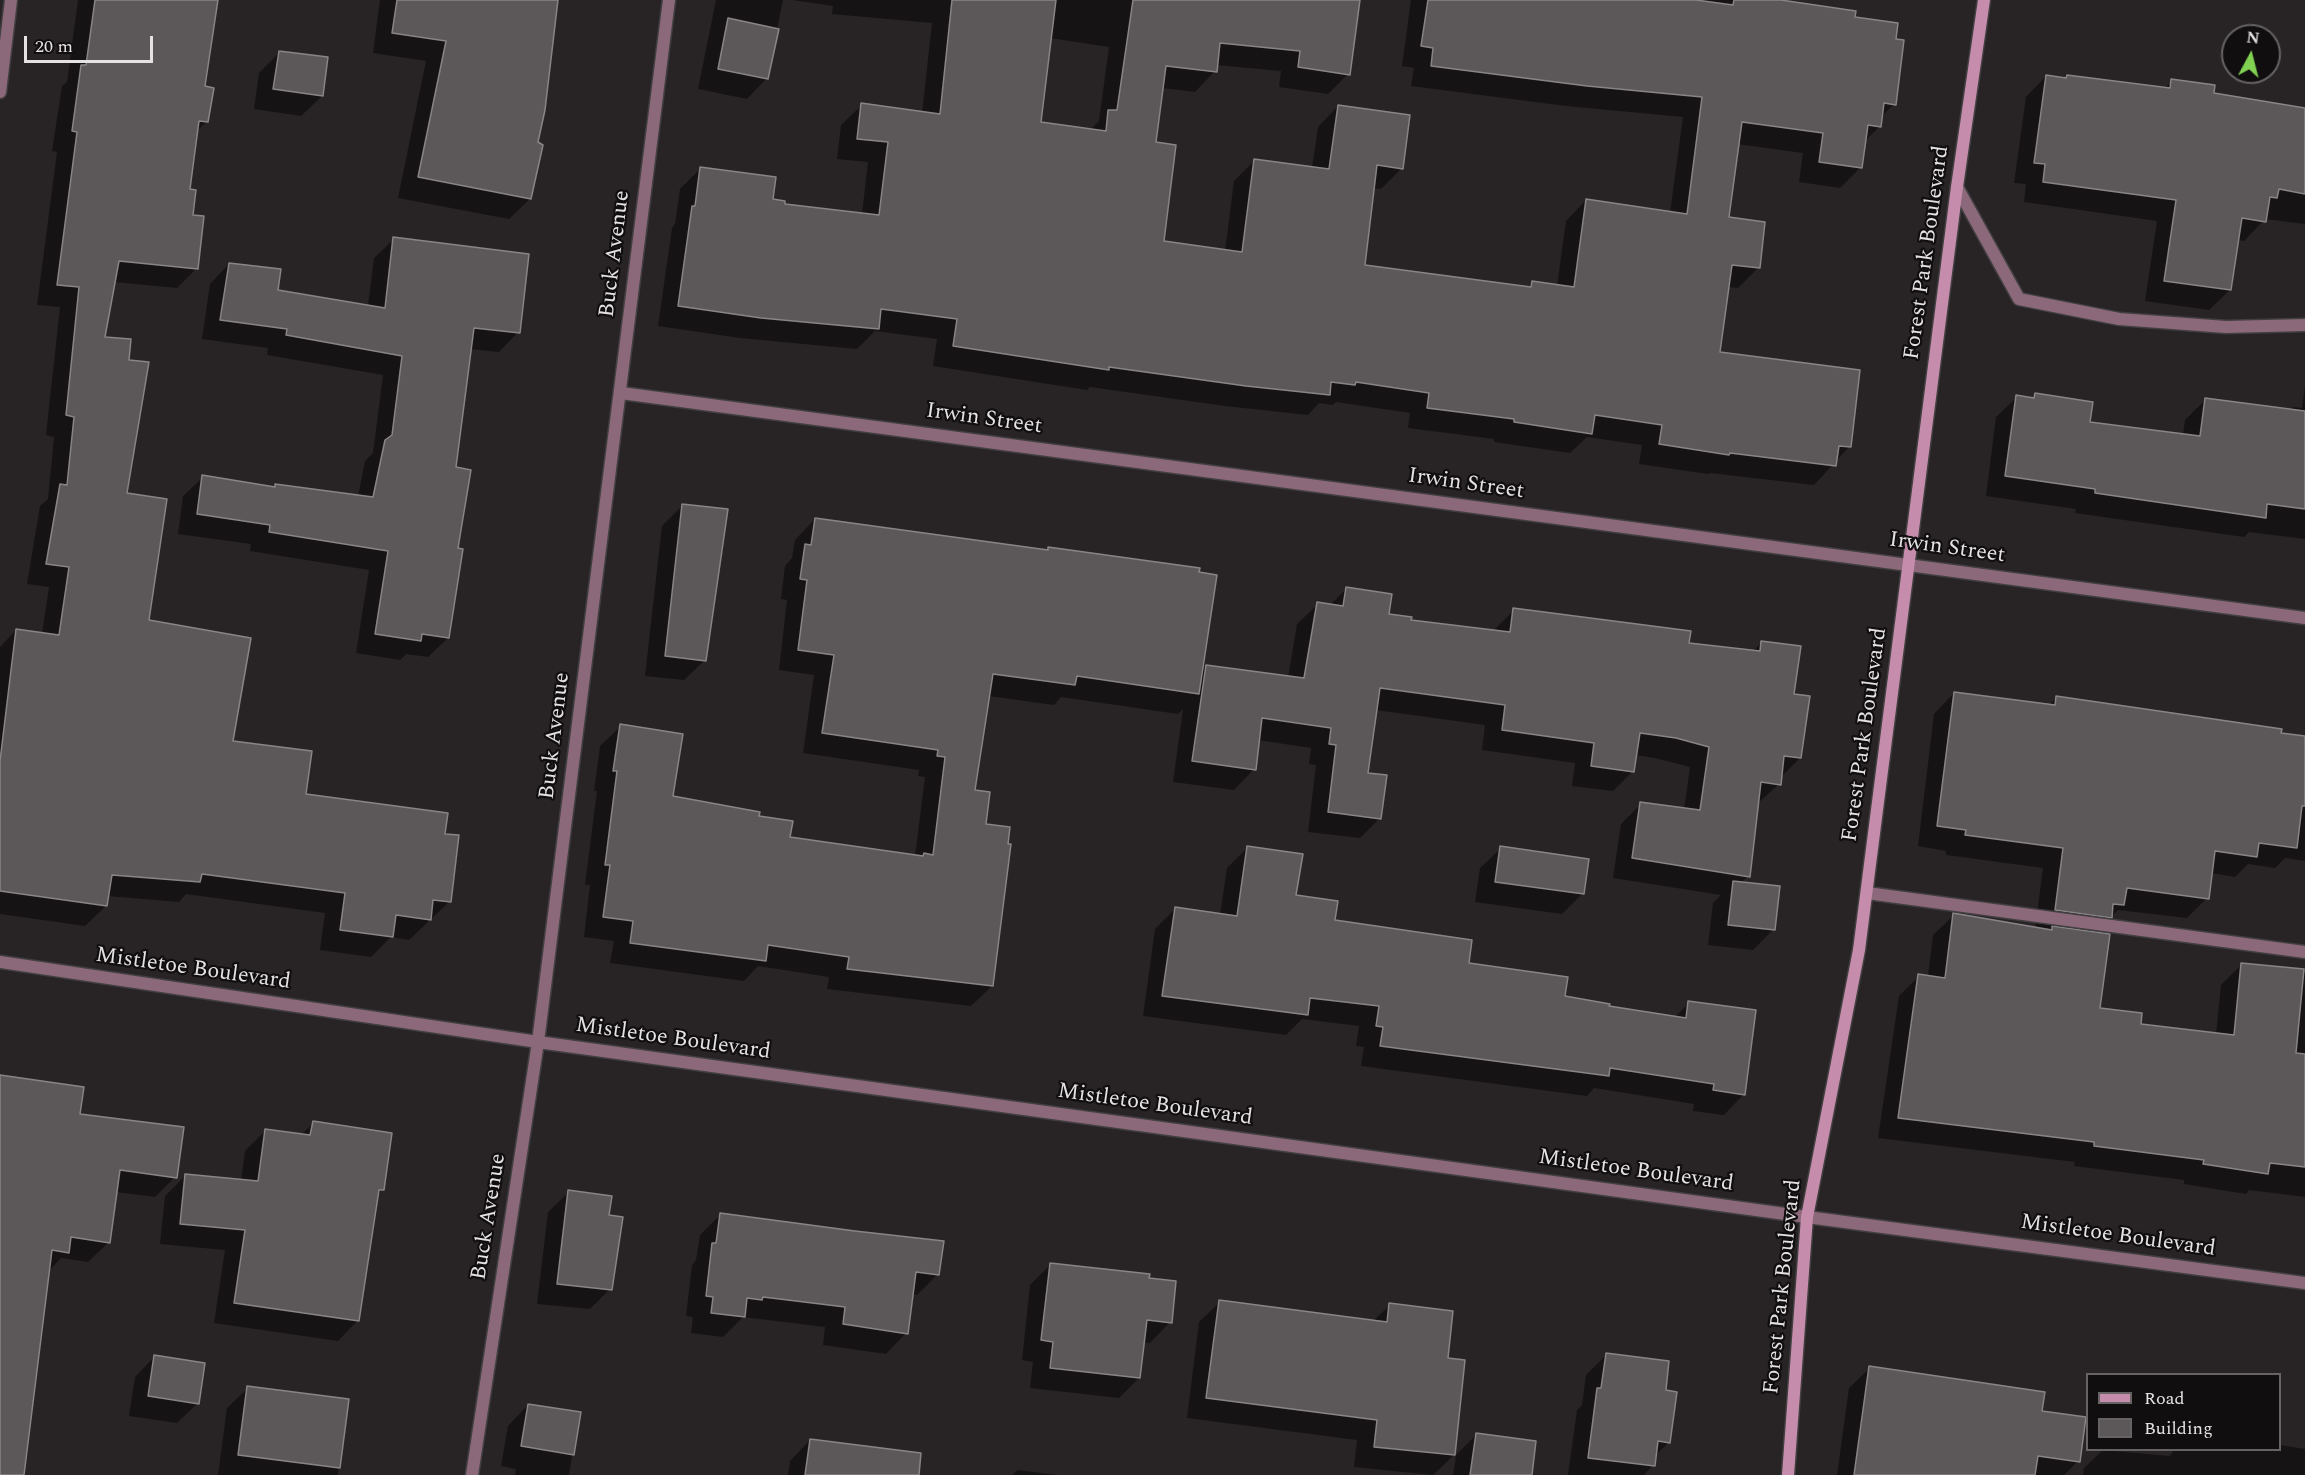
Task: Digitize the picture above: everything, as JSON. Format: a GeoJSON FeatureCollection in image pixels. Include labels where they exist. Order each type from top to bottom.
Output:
{"type":"FeatureCollection","features":[{"type":"Feature","properties":{"kind":"main road","name":"Forest Park Boulevard"},"geometry":{"type":"LineString","coordinates":[[1788,1475],[1807,1217],[1859,950],[1957,187],[1984,0]]}},
{"type":"Feature","properties":{"kind":"street"},"geometry":{"type":"LineString","coordinates":[[0,92],[11,0]]}},
{"type":"Feature","properties":{"kind":"street","name":"Buck Avenue"},"geometry":{"type":"LineString","coordinates":[[472,1475],[538,1042],[669,0]]}},
{"type":"Feature","properties":{"kind":"street"},"geometry":{"type":"LineString","coordinates":[[1957,187],[2019,299],[2119,319],[2226,327],[2305,325]]}},
{"type":"Feature","properties":{"kind":"street","name":"Irwin Street"},"geometry":{"type":"LineString","coordinates":[[621,393],[2305,618]]}},
{"type":"Feature","properties":{"kind":"street"},"geometry":{"type":"LineString","coordinates":[[1867,893],[2305,952]]}},
{"type":"Feature","properties":{"kind":"street","name":"Mistletoe Boulevard"},"geometry":{"type":"LineString","coordinates":[[0,962],[538,1042],[1807,1217],[2305,1283]]}},
{"type":"Feature","properties":{"kind":"building"},"geometry":{"type":"Polygon","coordinates":[[[95,0],[218,0],[205,86],[214,88],[208,122],[199,121],[190,189],[196,190],[193,215],[204,216],[198,269],[119,261],[105,337],[131,339],[129,360],[149,362],[127,493],[167,499],[149,620],[251,638],[233,741],[312,751],[306,794],[448,813],[445,834],[459,835],[451,902],[433,900],[431,920],[396,915],[393,937],[340,930],[345,893],[202,874],[200,882],[112,875],[107,906],[0,891],[0,761],[16,629],[59,635],[69,567],[46,564],[60,484],[67,485],[74,417],[66,415],[79,287],[57,285],[77,132],[72,131],[81,65],[86,65],[95,0]]]}},
{"type":"Feature","properties":{"kind":"building"},"geometry":{"type":"Polygon","coordinates":[[[397,0],[558,0],[545,110],[538,142],[543,145],[531,199],[418,177],[446,41],[392,33],[397,0]]]}},
{"type":"Feature","properties":{"kind":"building"},"geometry":{"type":"Polygon","coordinates":[[[952,0],[1056,0],[1041,122],[1106,131],[1108,110],[1117,110],[1133,0],[1360,0],[1350,75],[1298,67],[1300,51],[1220,43],[1217,72],[1166,66],[1156,142],[1176,145],[1164,241],[1242,252],[1254,159],[1329,169],[1338,105],[1410,115],[1403,169],[1377,165],[1365,265],[1531,287],[1532,281],[1574,287],[1586,199],[1687,214],[1702,97],[1587,86],[1431,66],[1433,48],[1421,46],[1428,0],[1696,0],[1733,5],[1734,0],[1781,0],[1856,11],[1855,17],[1898,23],[1896,39],[1904,40],[1896,105],[1884,103],[1881,127],[1868,125],[1862,168],[1819,162],[1823,133],[1742,122],[1729,217],[1765,222],[1760,268],[1732,265],[1720,352],[1860,370],[1851,447],[1839,446],[1836,466],[1730,453],[1729,455],[1659,444],[1662,425],[1595,415],[1592,434],[1514,422],[1514,419],[1427,408],[1429,393],[1356,382],[1355,385],[1331,382],[1330,395],[1109,367],[1109,370],[953,346],[957,319],[881,309],[879,329],[761,318],[678,306],[692,206],[695,206],[700,167],[776,177],[773,199],[785,201],[785,204],[879,215],[888,142],[857,139],[861,103],[940,114],[952,0]]]}},
{"type":"Feature","properties":{"kind":"building"},"geometry":{"type":"Polygon","coordinates":[[[728,18],[779,29],[768,79],[718,69],[728,18]]]}},
{"type":"Feature","properties":{"kind":"building"},"geometry":{"type":"Polygon","coordinates":[[[279,51],[328,57],[323,96],[273,89],[279,51]]]}},
{"type":"Feature","properties":{"kind":"building"},"geometry":{"type":"Polygon","coordinates":[[[2046,75],[2066,78],[2067,75],[2170,88],[2171,79],[2215,85],[2214,93],[2305,108],[2305,194],[2279,189],[2277,198],[2270,197],[2266,222],[2242,218],[2231,290],[2164,281],[2176,200],[2043,182],[2045,164],[2034,163],[2046,75]]]}},
{"type":"Feature","properties":{"kind":"building"},"geometry":{"type":"Polygon","coordinates":[[[393,237],[529,254],[520,333],[474,328],[456,467],[471,470],[458,548],[463,549],[449,638],[422,634],[421,641],[375,634],[388,551],[269,532],[270,525],[197,514],[202,475],[275,487],[275,484],[373,497],[385,440],[392,435],[402,356],[286,335],[287,329],[220,320],[229,263],[281,269],[278,290],[385,308],[393,237]]]}},
{"type":"Feature","properties":{"kind":"building"},"geometry":{"type":"Polygon","coordinates":[[[2035,393],[2093,402],[2090,422],[2200,436],[2205,398],[2305,411],[2305,509],[2267,504],[2266,518],[2095,493],[2095,489],[2005,476],[2016,395],[2034,398],[2035,393]]]}},
{"type":"Feature","properties":{"kind":"building"},"geometry":{"type":"Polygon","coordinates":[[[682,504],[728,509],[706,661],[665,656],[682,504]]]}},
{"type":"Feature","properties":{"kind":"building"},"geometry":{"type":"Polygon","coordinates":[[[815,518],[1200,568],[1199,572],[1217,575],[1199,694],[1077,676],[1075,685],[993,674],[975,790],[990,792],[986,824],[1010,827],[1008,844],[1011,844],[993,986],[847,969],[849,957],[768,945],[766,961],[630,943],[633,921],[603,917],[610,865],[605,865],[617,771],[613,771],[620,724],[683,734],[673,796],[760,812],[759,816],[793,821],[790,837],[923,856],[924,853],[933,855],[945,757],[937,756],[938,750],[822,733],[834,655],[798,650],[807,580],[800,579],[805,544],[811,545],[815,518]]]}},
{"type":"Feature","properties":{"kind":"building"},"geometry":{"type":"Polygon","coordinates":[[[1346,587],[1392,594],[1389,614],[1412,617],[1411,620],[1510,632],[1513,608],[1691,631],[1689,643],[1760,651],[1761,641],[1801,646],[1794,694],[1810,696],[1801,758],[1784,756],[1781,785],[1761,782],[1750,877],[1632,858],[1640,802],[1700,810],[1709,747],[1676,738],[1640,733],[1634,772],[1591,766],[1594,743],[1502,730],[1505,705],[1380,688],[1368,773],[1387,775],[1381,819],[1328,812],[1336,745],[1329,744],[1331,728],[1262,718],[1256,770],[1192,761],[1206,665],[1304,678],[1317,602],[1343,606],[1346,587]]]}},
{"type":"Feature","properties":{"kind":"building"},"geometry":{"type":"Polygon","coordinates":[[[1954,692],[2055,705],[2056,696],[2282,729],[2281,733],[2305,736],[2305,806],[2302,806],[2297,848],[2259,843],[2257,857],[2215,851],[2209,899],[2127,888],[2124,905],[2113,904],[2112,918],[2055,910],[2063,848],[1965,835],[1966,830],[1937,826],[1954,692]]]}},
{"type":"Feature","properties":{"kind":"building"},"geometry":{"type":"Polygon","coordinates":[[[1247,846],[1303,854],[1296,895],[1338,901],[1335,920],[1472,940],[1469,963],[1568,977],[1565,996],[1610,1004],[1609,1006],[1686,1018],[1688,1001],[1756,1010],[1745,1095],[1713,1090],[1714,1084],[1610,1068],[1609,1076],[1380,1046],[1383,1027],[1376,1026],[1379,1006],[1310,998],[1308,1015],[1162,996],[1175,907],[1237,916],[1247,846]]]}},
{"type":"Feature","properties":{"kind":"building"},"geometry":{"type":"Polygon","coordinates":[[[1500,846],[1589,859],[1584,894],[1495,882],[1500,846]]]}},
{"type":"Feature","properties":{"kind":"building"},"geometry":{"type":"Polygon","coordinates":[[[1733,881],[1780,886],[1775,930],[1728,925],[1733,881]]]}},
{"type":"Feature","properties":{"kind":"building"},"geometry":{"type":"Polygon","coordinates":[[[1953,913],[2052,930],[2052,926],[2110,934],[2100,1008],[2142,1013],[2141,1024],[2234,1035],[2241,963],[2304,969],[2296,1053],[2305,1054],[2305,1167],[2270,1163],[2268,1174],[2203,1164],[2204,1160],[2094,1146],[2094,1142],[1898,1118],[1918,974],[1945,978],[1953,913]]]}},
{"type":"Feature","properties":{"kind":"building"},"geometry":{"type":"Polygon","coordinates":[[[0,1075],[84,1087],[80,1114],[184,1127],[177,1178],[120,1170],[110,1243],[71,1237],[69,1253],[52,1250],[24,1475],[0,1475],[0,1075]]]}},
{"type":"Feature","properties":{"kind":"building"},"geometry":{"type":"Polygon","coordinates":[[[313,1121],[392,1133],[384,1190],[379,1190],[359,1321],[234,1303],[245,1230],[180,1224],[185,1174],[258,1181],[265,1129],[310,1135],[313,1121]]]}},
{"type":"Feature","properties":{"kind":"building"},"geometry":{"type":"Polygon","coordinates":[[[568,1190],[612,1196],[609,1215],[623,1217],[612,1290],[557,1284],[568,1190]]]}},
{"type":"Feature","properties":{"kind":"building"},"geometry":{"type":"Polygon","coordinates":[[[720,1213],[944,1241],[939,1275],[916,1272],[908,1334],[843,1324],[845,1307],[763,1297],[762,1300],[747,1298],[745,1317],[711,1313],[713,1297],[706,1296],[712,1243],[716,1243],[720,1213]]]}},
{"type":"Feature","properties":{"kind":"building"},"geometry":{"type":"Polygon","coordinates":[[[1050,1263],[1150,1274],[1149,1278],[1176,1281],[1172,1323],[1147,1320],[1140,1378],[1050,1368],[1053,1342],[1041,1340],[1050,1263]]]}},
{"type":"Feature","properties":{"kind":"building"},"geometry":{"type":"Polygon","coordinates":[[[1219,1300],[1387,1322],[1389,1303],[1453,1311],[1448,1358],[1465,1360],[1455,1455],[1374,1447],[1377,1420],[1206,1398],[1219,1300]]]}},
{"type":"Feature","properties":{"kind":"building"},"geometry":{"type":"Polygon","coordinates":[[[1606,1353],[1669,1361],[1666,1390],[1677,1392],[1670,1443],[1658,1441],[1655,1466],[1588,1458],[1597,1388],[1601,1388],[1606,1353]]]}},
{"type":"Feature","properties":{"kind":"building"},"geometry":{"type":"Polygon","coordinates":[[[154,1355],[205,1363],[199,1404],[148,1396],[154,1355]]]}},
{"type":"Feature","properties":{"kind":"building"},"geometry":{"type":"Polygon","coordinates":[[[1869,1366],[2045,1392],[2042,1411],[2086,1417],[2080,1462],[2038,1456],[2035,1475],[1854,1475],[1869,1366]]]}},
{"type":"Feature","properties":{"kind":"building"},"geometry":{"type":"Polygon","coordinates":[[[247,1386],[349,1399],[340,1468],[238,1455],[247,1386]]]}},
{"type":"Feature","properties":{"kind":"building"},"geometry":{"type":"Polygon","coordinates":[[[528,1404],[581,1412],[574,1455],[521,1446],[528,1404]]]}},
{"type":"Feature","properties":{"kind":"building"},"geometry":{"type":"Polygon","coordinates":[[[1476,1433],[1536,1441],[1532,1475],[1470,1475],[1476,1433]]]}},
{"type":"Feature","properties":{"kind":"building"},"geometry":{"type":"Polygon","coordinates":[[[810,1439],[921,1453],[919,1475],[805,1475],[810,1439]]]}}]}
